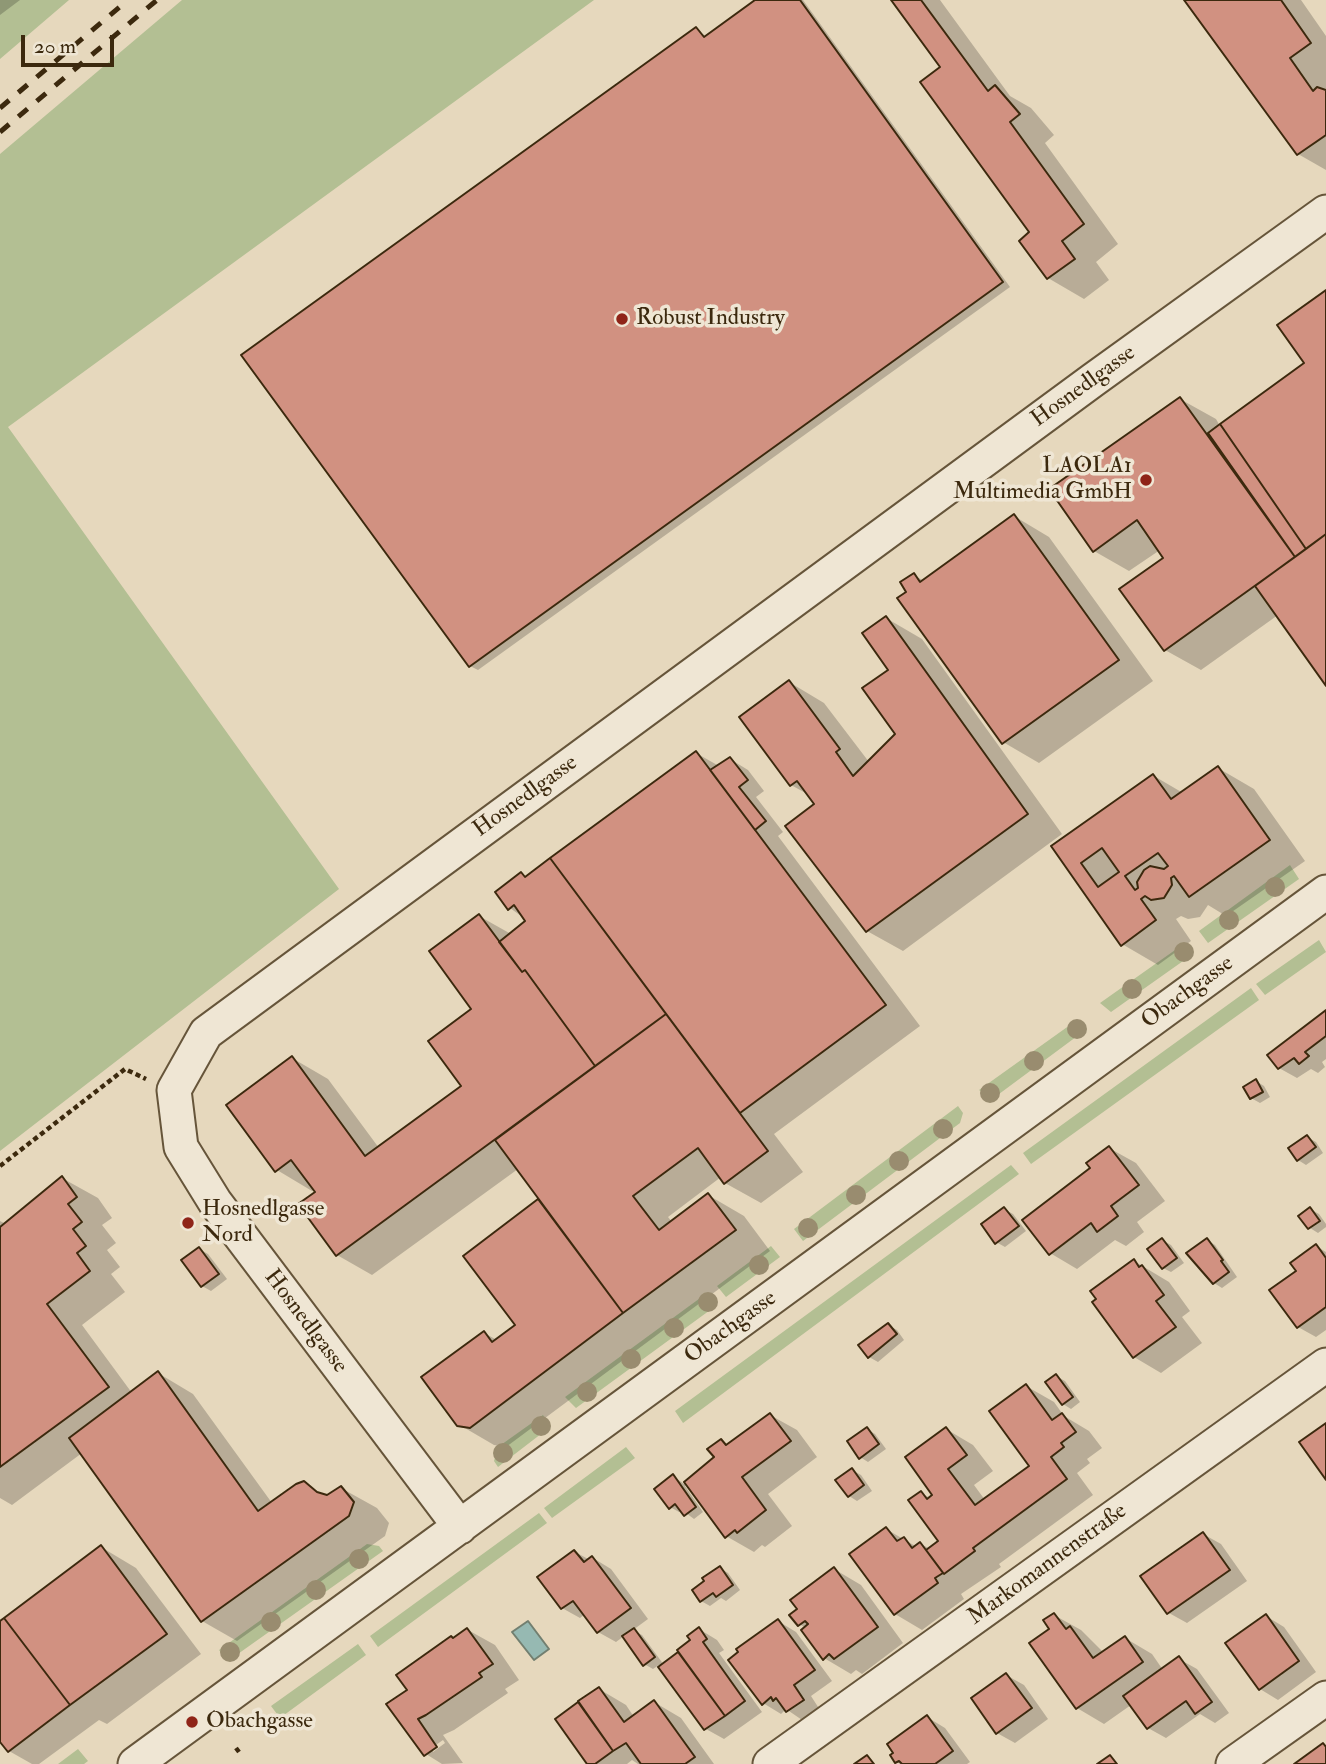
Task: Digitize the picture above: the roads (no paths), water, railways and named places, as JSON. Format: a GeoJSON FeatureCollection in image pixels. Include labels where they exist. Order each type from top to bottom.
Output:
{"type":"FeatureCollection","features":[{"type":"Feature","properties":{"kind":"street","name":"Hosnedlgasse"},"geometry":{"type":"LineString","coordinates":[[460,1527],[215,1202],[181,1147],[174,1090],[206,1033],[1070,397],[1326,212]]}},
{"type":"Feature","properties":{"kind":"street","name":"Obachgasse"},"geometry":{"type":"LineString","coordinates":[[135,1764],[1326,892]]}},
{"type":"Feature","properties":{"kind":"street","name":"Markomannenstraße"},"geometry":{"type":"LineString","coordinates":[[770,1764],[1326,1365]]}},
{"type":"Feature","properties":{"kind":"street"},"geometry":{"type":"LineString","coordinates":[[1233,1764],[1326,1698]]}},
{"type":"Feature","properties":{"kind":"water"},"geometry":{"type":"Polygon","coordinates":[[[528,1621],[549,1649],[534,1660],[512,1632],[528,1621]]]}},
{"type":"Feature","properties":{"kind":"railway"},"geometry":{"type":"LineString","coordinates":[[0,108],[128,0]]}},
{"type":"Feature","properties":{"kind":"railway"},"geometry":{"type":"LineString","coordinates":[[0,132],[157,0]]}},
{"type":"Feature","properties":{"kind":"place","name":"Robust Industry"},"geometry":{"type":"Point","coordinates":[622,319]}},
{"type":"Feature","properties":{"kind":"place","name":"LAOLA1 Multimedia GmbH"},"geometry":{"type":"Point","coordinates":[1146,480]}},
{"type":"Feature","properties":{"kind":"place","name":"Hosnedlgasse Nord"},"geometry":{"type":"Point","coordinates":[188,1223]}},
{"type":"Feature","properties":{"kind":"place","name":"Obachgasse"},"geometry":{"type":"Point","coordinates":[192,1722]}}]}
